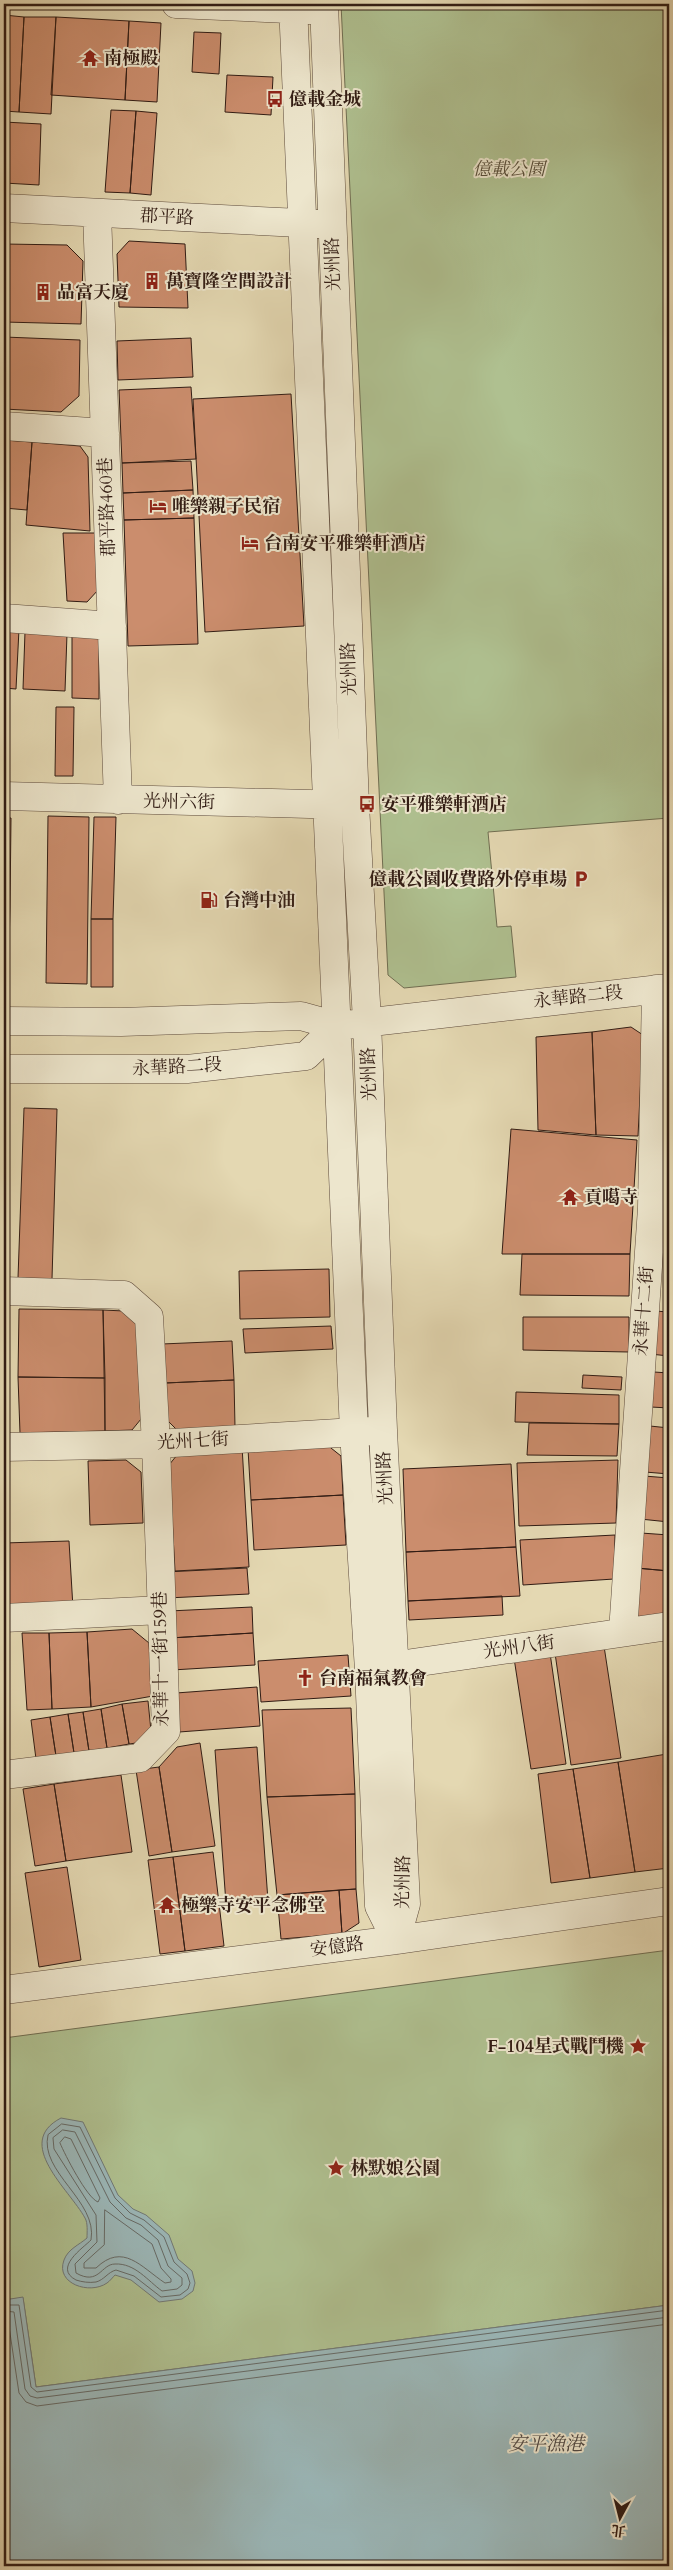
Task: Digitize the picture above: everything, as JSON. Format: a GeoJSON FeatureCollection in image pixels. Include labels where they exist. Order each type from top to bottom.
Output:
{"type":"FeatureCollection","features":[{"type":"Feature","properties":{"kind":"street"},"geometry":{"type":"LineString","coordinates":[[176,4],[325,7]]}},
{"type":"Feature","properties":{"kind":"street","name":"光州路"},"geometry":{"type":"LineString","coordinates":[[294,7],[302,223],[342,805],[367,1021],[383,1430],[396,1664],[406,1904],[396,1940]]}},
{"type":"Feature","properties":{"kind":"street","name":"光州路"},"geometry":{"type":"LineString","coordinates":[[325,7],[342,805],[338,1026],[354,1432],[369,1670],[379,1906],[396,1940]]}},
{"type":"Feature","properties":{"kind":"street","name":"郡平路"},"geometry":{"type":"LineString","coordinates":[[4,208],[331,224]]}},
{"type":"Feature","properties":{"kind":"street","name":"郡平路460巷"},"geometry":{"type":"LineString","coordinates":[[97,213],[118,800]]}},
{"type":"Feature","properties":{"kind":"street"},"geometry":{"type":"LineString","coordinates":[[4,426],[105,434]]}},
{"type":"Feature","properties":{"kind":"street"},"geometry":{"type":"LineString","coordinates":[[4,618],[112,626]]}},
{"type":"Feature","properties":{"kind":"street","name":"光州六街"},"geometry":{"type":"LineString","coordinates":[[4,796],[342,805]]}},
{"type":"Feature","properties":{"kind":"street","name":"永華路二段"},"geometry":{"type":"LineString","coordinates":[[4,1021],[121,1022],[301,1016],[338,1026],[367,1021],[663,988]]}},
{"type":"Feature","properties":{"kind":"street","name":"永華十二街"},"geometry":{"type":"LineString","coordinates":[[624,1632],[660,1208],[663,988]]}},
{"type":"Feature","properties":{"kind":"street","name":"永華路二段"},"geometry":{"type":"LineString","coordinates":[[4,1069],[187,1069],[306,1056],[338,1026]]}},
{"type":"Feature","properties":{"kind":"street","name":"永華十一街159巷"},"geometry":{"type":"LineString","coordinates":[[4,1291],[124,1295],[149,1317],[156,1444],[166,1731],[140,1758],[4,1775]]}},
{"type":"Feature","properties":{"kind":"street","name":"光州七街"},"geometry":{"type":"LineString","coordinates":[[4,1447],[156,1444],[383,1430]]}},
{"type":"Feature","properties":{"kind":"street"},"geometry":{"type":"LineString","coordinates":[[4,1618],[161,1610]]}},
{"type":"Feature","properties":{"kind":"street","name":"光州八街"},"geometry":{"type":"LineString","coordinates":[[369,1670],[396,1664],[669,1626]]}},
{"type":"Feature","properties":{"kind":"street","name":"安億路"},"geometry":{"type":"LineString","coordinates":[[4,1990],[396,1940],[669,1901]]}},
{"type":"Feature","properties":{"kind":"green space","name":"億載公園"},"geometry":{"type":"Polygon","coordinates":[[[341,4],[669,4],[669,818],[488,832],[497,927],[511,926],[516,977],[404,988],[388,975],[341,4]]]}},
{"type":"Feature","properties":{"kind":"green space","name":"林默娘公園"},"geometry":{"type":"Polygon","coordinates":[[[669,1950],[669,2305],[36,2387],[23,2298],[4,2300],[4,2038],[669,1950]]]}},
{"type":"Feature","properties":{"kind":"water"},"geometry":{"type":"Polygon","coordinates":[[[61,2118],[83,2122],[118,2195],[133,2209],[146,2215],[169,2235],[178,2259],[192,2271],[195,2283],[193,2291],[182,2299],[159,2302],[131,2280],[115,2275],[107,2283],[92,2288],[76,2285],[69,2281],[63,2268],[64,2260],[71,2250],[87,2238],[87,2222],[49,2166],[43,2153],[42,2140],[48,2128],[61,2118]]]}},
{"type":"Feature","properties":{"kind":"water","name":"安平漁港"},"geometry":{"type":"Polygon","coordinates":[[[23,2297],[36,2387],[669,2305],[669,2566],[4,2566],[4,2300],[23,2297]]]}},
{"type":"Feature","properties":{"kind":"building"},"geometry":{"type":"Polygon","coordinates":[[[4,15],[24,17],[19,112],[4,111],[4,15]]]}},
{"type":"Feature","properties":{"kind":"building"},"geometry":{"type":"Polygon","coordinates":[[[24,17],[56,17],[51,114],[19,112],[24,17]]]}},
{"type":"Feature","properties":{"kind":"building","name":"南極殿"},"geometry":{"type":"Polygon","coordinates":[[[56,17],[129,21],[125,100],[51,95],[56,17]]]}},
{"type":"Feature","properties":{"kind":"building"},"geometry":{"type":"Polygon","coordinates":[[[129,21],[161,23],[157,102],[125,100],[129,21]]]}},
{"type":"Feature","properties":{"kind":"building"},"geometry":{"type":"Polygon","coordinates":[[[194,32],[221,33],[219,74],[192,72],[194,32]]]}},
{"type":"Feature","properties":{"kind":"building"},"geometry":{"type":"Polygon","coordinates":[[[227,75],[273,77],[271,115],[225,112],[227,75]]]}},
{"type":"Feature","properties":{"kind":"building"},"geometry":{"type":"Polygon","coordinates":[[[111,110],[136,111],[130,193],[105,192],[111,110]]]}},
{"type":"Feature","properties":{"kind":"building"},"geometry":{"type":"Polygon","coordinates":[[[136,111],[157,113],[151,195],[130,193],[136,111]]]}},
{"type":"Feature","properties":{"kind":"building"},"geometry":{"type":"Polygon","coordinates":[[[4,122],[41,124],[39,185],[4,183],[4,122]]]}},
{"type":"Feature","properties":{"kind":"building","name":"萬寶隆空間設計"},"geometry":{"type":"Polygon","coordinates":[[[129,241],[185,244],[188,308],[119,307],[117,254],[129,241]]]}},
{"type":"Feature","properties":{"kind":"building","name":"品富天廈"},"geometry":{"type":"Polygon","coordinates":[[[4,244],[67,245],[83,261],[81,324],[4,322],[4,244]]]}},
{"type":"Feature","properties":{"kind":"building"},"geometry":{"type":"Polygon","coordinates":[[[4,337],[80,340],[79,396],[61,412],[4,409],[4,337]]]}},
{"type":"Feature","properties":{"kind":"building"},"geometry":{"type":"Polygon","coordinates":[[[191,338],[193,377],[118,380],[117,341],[191,338]]]}},
{"type":"Feature","properties":{"kind":"building"},"geometry":{"type":"Polygon","coordinates":[[[191,387],[196,459],[122,463],[119,390],[191,387]]]}},
{"type":"Feature","properties":{"kind":"building","name":"台南安平雅樂軒酒店"},"geometry":{"type":"Polygon","coordinates":[[[291,394],[304,626],[205,632],[193,399],[291,394]]]}},
{"type":"Feature","properties":{"kind":"building"},"geometry":{"type":"Polygon","coordinates":[[[4,440],[32,442],[27,510],[4,508],[4,440]]]}},
{"type":"Feature","properties":{"kind":"building"},"geometry":{"type":"Polygon","coordinates":[[[32,442],[80,446],[88,457],[90,531],[26,525],[32,442]]]}},
{"type":"Feature","properties":{"kind":"building"},"geometry":{"type":"Polygon","coordinates":[[[191,461],[193,490],[123,493],[122,463],[191,461]]]}},
{"type":"Feature","properties":{"kind":"building","name":"唯樂親子民宿"},"geometry":{"type":"Polygon","coordinates":[[[193,490],[194,518],[124,520],[123,493],[193,490]]]}},
{"type":"Feature","properties":{"kind":"building"},"geometry":{"type":"Polygon","coordinates":[[[194,518],[198,644],[128,646],[124,520],[194,518]]]}},
{"type":"Feature","properties":{"kind":"building"},"geometry":{"type":"Polygon","coordinates":[[[63,533],[96,533],[99,589],[87,602],[67,601],[63,533]]]}},
{"type":"Feature","properties":{"kind":"building"},"geometry":{"type":"Polygon","coordinates":[[[72,627],[99,635],[99,699],[72,698],[72,627]]]}},
{"type":"Feature","properties":{"kind":"building"},"geometry":{"type":"Polygon","coordinates":[[[4,628],[19,629],[16,689],[4,688],[4,628]]]}},
{"type":"Feature","properties":{"kind":"building"},"geometry":{"type":"Polygon","coordinates":[[[25,632],[67,634],[65,691],[23,689],[25,632]]]}},
{"type":"Feature","properties":{"kind":"building"},"geometry":{"type":"Polygon","coordinates":[[[56,707],[74,707],[73,776],[55,776],[56,707]]]}},
{"type":"Feature","properties":{"kind":"building"},"geometry":{"type":"Polygon","coordinates":[[[48,816],[89,817],[87,984],[46,983],[48,816]]]}},
{"type":"Feature","properties":{"kind":"building"},"geometry":{"type":"Polygon","coordinates":[[[94,817],[116,817],[113,919],[91,919],[94,817]]]}},
{"type":"Feature","properties":{"kind":"building"},"geometry":{"type":"Polygon","coordinates":[[[4,818],[11,818],[10,908],[4,908],[4,818]]]}},
{"type":"Feature","properties":{"kind":"building"},"geometry":{"type":"Polygon","coordinates":[[[4,908],[10,908],[8,985],[4,985],[4,908]]]}},
{"type":"Feature","properties":{"kind":"building"},"geometry":{"type":"Polygon","coordinates":[[[91,919],[113,919],[113,987],[91,987],[91,919]]]}},
{"type":"Feature","properties":{"kind":"building"},"geometry":{"type":"Polygon","coordinates":[[[631,1027],[643,1035],[638,1136],[596,1135],[592,1032],[631,1027]]]}},
{"type":"Feature","properties":{"kind":"building"},"geometry":{"type":"Polygon","coordinates":[[[592,1032],[596,1135],[538,1130],[536,1037],[592,1032]]]}},
{"type":"Feature","properties":{"kind":"building"},"geometry":{"type":"Polygon","coordinates":[[[669,1053],[669,1112],[664,1113],[669,1053]]]}},
{"type":"Feature","properties":{"kind":"building"},"geometry":{"type":"Polygon","coordinates":[[[24,1108],[57,1109],[52,1279],[18,1278],[24,1108]]]}},
{"type":"Feature","properties":{"kind":"building","name":"貢噶寺"},"geometry":{"type":"Polygon","coordinates":[[[511,1129],[637,1140],[630,1254],[502,1254],[511,1129]]]}},
{"type":"Feature","properties":{"kind":"building"},"geometry":{"type":"Polygon","coordinates":[[[522,1254],[630,1254],[629,1296],[520,1295],[522,1254]]]}},
{"type":"Feature","properties":{"kind":"building"},"geometry":{"type":"Polygon","coordinates":[[[329,1269],[330,1317],[240,1319],[239,1271],[329,1269]]]}},
{"type":"Feature","properties":{"kind":"building"},"geometry":{"type":"Polygon","coordinates":[[[19,1309],[103,1310],[105,1378],[18,1377],[19,1309]]]}},
{"type":"Feature","properties":{"kind":"building"},"geometry":{"type":"Polygon","coordinates":[[[103,1310],[124,1311],[136,1322],[141,1419],[132,1430],[105,1431],[103,1310]]]}},
{"type":"Feature","properties":{"kind":"building"},"geometry":{"type":"Polygon","coordinates":[[[655,1311],[669,1312],[669,1356],[650,1354],[655,1311]]]}},
{"type":"Feature","properties":{"kind":"building"},"geometry":{"type":"Polygon","coordinates":[[[523,1317],[629,1317],[629,1352],[523,1350],[523,1317]]]}},
{"type":"Feature","properties":{"kind":"building"},"geometry":{"type":"Polygon","coordinates":[[[331,1326],[333,1349],[245,1353],[243,1329],[331,1326]]]}},
{"type":"Feature","properties":{"kind":"building"},"geometry":{"type":"Polygon","coordinates":[[[232,1341],[234,1380],[165,1383],[162,1344],[232,1341]]]}},
{"type":"Feature","properties":{"kind":"building"},"geometry":{"type":"Polygon","coordinates":[[[654,1372],[669,1373],[669,1408],[651,1407],[654,1372]]]}},
{"type":"Feature","properties":{"kind":"building"},"geometry":{"type":"Polygon","coordinates":[[[583,1375],[622,1377],[621,1390],[582,1388],[583,1375]]]}},
{"type":"Feature","properties":{"kind":"building"},"geometry":{"type":"Polygon","coordinates":[[[18,1377],[105,1378],[105,1431],[20,1433],[18,1377]]]}},
{"type":"Feature","properties":{"kind":"building"},"geometry":{"type":"Polygon","coordinates":[[[234,1380],[235,1427],[177,1430],[167,1420],[165,1383],[234,1380]]]}},
{"type":"Feature","properties":{"kind":"building"},"geometry":{"type":"Polygon","coordinates":[[[516,1392],[619,1395],[619,1424],[515,1422],[516,1392]]]}},
{"type":"Feature","properties":{"kind":"building"},"geometry":{"type":"Polygon","coordinates":[[[529,1423],[619,1424],[617,1456],[527,1455],[529,1423]]]}},
{"type":"Feature","properties":{"kind":"building"},"geometry":{"type":"Polygon","coordinates":[[[650,1426],[669,1428],[669,1474],[645,1472],[650,1426]]]}},
{"type":"Feature","properties":{"kind":"building"},"geometry":{"type":"Polygon","coordinates":[[[326,1444],[341,1456],[343,1495],[251,1500],[248,1449],[326,1444]]]}},
{"type":"Feature","properties":{"kind":"building"},"geometry":{"type":"Polygon","coordinates":[[[242,1446],[249,1567],[175,1571],[169,1465],[181,1450],[242,1446]]]}},
{"type":"Feature","properties":{"kind":"building"},"geometry":{"type":"Polygon","coordinates":[[[126,1460],[141,1472],[143,1523],[90,1525],[88,1461],[126,1460]]]}},
{"type":"Feature","properties":{"kind":"building"},"geometry":{"type":"Polygon","coordinates":[[[618,1460],[616,1523],[519,1526],[517,1463],[618,1460]]]}},
{"type":"Feature","properties":{"kind":"building"},"geometry":{"type":"Polygon","coordinates":[[[511,1464],[516,1547],[406,1552],[403,1469],[511,1464]]]}},
{"type":"Feature","properties":{"kind":"building"},"geometry":{"type":"Polygon","coordinates":[[[644,1476],[669,1478],[669,1522],[640,1519],[644,1476]]]}},
{"type":"Feature","properties":{"kind":"building"},"geometry":{"type":"Polygon","coordinates":[[[343,1495],[346,1545],[254,1550],[251,1500],[343,1495]]]}},
{"type":"Feature","properties":{"kind":"building"},"geometry":{"type":"Polygon","coordinates":[[[641,1533],[669,1535],[669,1571],[636,1568],[641,1533]]]}},
{"type":"Feature","properties":{"kind":"building"},"geometry":{"type":"Polygon","coordinates":[[[615,1535],[614,1579],[523,1585],[520,1540],[615,1535]]]}},
{"type":"Feature","properties":{"kind":"building"},"geometry":{"type":"Polygon","coordinates":[[[69,1541],[73,1608],[4,1610],[4,1543],[69,1541]]]}},
{"type":"Feature","properties":{"kind":"building"},"geometry":{"type":"Polygon","coordinates":[[[516,1547],[520,1596],[408,1601],[406,1552],[516,1547]]]}},
{"type":"Feature","properties":{"kind":"building"},"geometry":{"type":"Polygon","coordinates":[[[247,1568],[249,1594],[167,1598],[165,1572],[247,1568]]]}},
{"type":"Feature","properties":{"kind":"building"},"geometry":{"type":"Polygon","coordinates":[[[636,1568],[669,1571],[669,1618],[632,1620],[636,1568]]]}},
{"type":"Feature","properties":{"kind":"building"},"geometry":{"type":"Polygon","coordinates":[[[502,1596],[503,1615],[409,1620],[408,1601],[502,1596]]]}},
{"type":"Feature","properties":{"kind":"building"},"geometry":{"type":"Polygon","coordinates":[[[252,1607],[253,1633],[170,1638],[169,1611],[252,1607]]]}},
{"type":"Feature","properties":{"kind":"building"},"geometry":{"type":"Polygon","coordinates":[[[132,1629],[149,1643],[153,1696],[91,1707],[87,1632],[132,1629]]]}},
{"type":"Feature","properties":{"kind":"building"},"geometry":{"type":"Polygon","coordinates":[[[87,1632],[91,1707],[52,1709],[49,1633],[87,1632]]]}},
{"type":"Feature","properties":{"kind":"building"},"geometry":{"type":"Polygon","coordinates":[[[22,1633],[49,1633],[52,1709],[27,1710],[22,1633]]]}},
{"type":"Feature","properties":{"kind":"building"},"geometry":{"type":"Polygon","coordinates":[[[253,1633],[255,1665],[172,1670],[170,1638],[253,1633]]]}},
{"type":"Feature","properties":{"kind":"building"},"geometry":{"type":"Polygon","coordinates":[[[604,1646],[621,1758],[571,1765],[555,1653],[604,1646]]]}},
{"type":"Feature","properties":{"kind":"building"},"geometry":{"type":"Polygon","coordinates":[[[550,1653],[566,1764],[531,1769],[514,1658],[550,1653]]]}},
{"type":"Feature","properties":{"kind":"building","name":"台南福氣教會"},"geometry":{"type":"Polygon","coordinates":[[[348,1655],[351,1696],[261,1702],[258,1661],[348,1655]]]}},
{"type":"Feature","properties":{"kind":"building"},"geometry":{"type":"Polygon","coordinates":[[[257,1687],[260,1726],[179,1732],[176,1693],[257,1687]]]}},
{"type":"Feature","properties":{"kind":"building"},"geometry":{"type":"Polygon","coordinates":[[[148,1701],[151,1731],[143,1742],[129,1744],[122,1704],[148,1701]]]}},
{"type":"Feature","properties":{"kind":"building"},"geometry":{"type":"Polygon","coordinates":[[[122,1704],[129,1744],[107,1748],[101,1709],[122,1704]]]}},
{"type":"Feature","properties":{"kind":"building"},"geometry":{"type":"Polygon","coordinates":[[[351,1708],[355,1794],[267,1797],[262,1710],[351,1708]]]}},
{"type":"Feature","properties":{"kind":"building"},"geometry":{"type":"Polygon","coordinates":[[[101,1709],[107,1748],[89,1751],[83,1712],[101,1709]]]}},
{"type":"Feature","properties":{"kind":"building"},"geometry":{"type":"Polygon","coordinates":[[[83,1712],[89,1751],[74,1753],[68,1714],[83,1712]]]}},
{"type":"Feature","properties":{"kind":"building"},"geometry":{"type":"Polygon","coordinates":[[[68,1714],[74,1753],[56,1756],[50,1717],[68,1714]]]}},
{"type":"Feature","properties":{"kind":"building"},"geometry":{"type":"Polygon","coordinates":[[[50,1717],[56,1756],[36,1759],[31,1720],[50,1717]]]}},
{"type":"Feature","properties":{"kind":"building"},"geometry":{"type":"Polygon","coordinates":[[[200,1743],[215,1846],[172,1852],[159,1767],[177,1747],[200,1743]]]}},
{"type":"Feature","properties":{"kind":"building"},"geometry":{"type":"Polygon","coordinates":[[[257,1747],[268,1901],[226,1904],[215,1750],[257,1747]]]}},
{"type":"Feature","properties":{"kind":"building"},"geometry":{"type":"Polygon","coordinates":[[[667,1754],[669,1868],[635,1872],[618,1762],[667,1754]]]}},
{"type":"Feature","properties":{"kind":"building"},"geometry":{"type":"Polygon","coordinates":[[[618,1762],[635,1872],[590,1878],[573,1769],[618,1762]]]}},
{"type":"Feature","properties":{"kind":"building"},"geometry":{"type":"Polygon","coordinates":[[[159,1767],[172,1852],[149,1856],[136,1770],[159,1767]]]}},
{"type":"Feature","properties":{"kind":"building"},"geometry":{"type":"Polygon","coordinates":[[[573,1769],[590,1878],[551,1883],[538,1774],[573,1769]]]}},
{"type":"Feature","properties":{"kind":"building"},"geometry":{"type":"Polygon","coordinates":[[[121,1775],[132,1852],[66,1861],[54,1784],[121,1775]]]}},
{"type":"Feature","properties":{"kind":"building"},"geometry":{"type":"Polygon","coordinates":[[[54,1784],[66,1861],[35,1866],[23,1789],[54,1784]]]}},
{"type":"Feature","properties":{"kind":"building"},"geometry":{"type":"Polygon","coordinates":[[[355,1794],[356,1889],[277,1895],[267,1797],[355,1794]]]}},
{"type":"Feature","properties":{"kind":"building"},"geometry":{"type":"Polygon","coordinates":[[[213,1852],[224,1946],[185,1951],[173,1857],[213,1852]]]}},
{"type":"Feature","properties":{"kind":"building","name":"極樂寺安平念佛堂"},"geometry":{"type":"Polygon","coordinates":[[[173,1857],[185,1951],[160,1954],[148,1860],[173,1857]]]}},
{"type":"Feature","properties":{"kind":"building"},"geometry":{"type":"Polygon","coordinates":[[[67,1867],[81,1960],[39,1967],[25,1873],[67,1867]]]}},
{"type":"Feature","properties":{"kind":"building"},"geometry":{"type":"Polygon","coordinates":[[[356,1889],[359,1923],[342,1934],[339,1890],[356,1889]]]}},
{"type":"Feature","properties":{"kind":"building"},"geometry":{"type":"Polygon","coordinates":[[[339,1890],[342,1934],[281,1939],[277,1895],[339,1890]]]}},
{"type":"Feature","properties":{"kind":"place","name":"南極殿"},"geometry":{"type":"Point","coordinates":[90,58]}},
{"type":"Feature","properties":{"kind":"place","name":"億載金城"},"geometry":{"type":"Point","coordinates":[275,99]}},
{"type":"Feature","properties":{"kind":"place","name":"萬寶隆空間設計"},"geometry":{"type":"Point","coordinates":[152,281]}},
{"type":"Feature","properties":{"kind":"place","name":"品富天廈"},"geometry":{"type":"Point","coordinates":[43,292]}},
{"type":"Feature","properties":{"kind":"place","name":"唯樂親子民宿"},"geometry":{"type":"Point","coordinates":[158,506]}},
{"type":"Feature","properties":{"kind":"place","name":"台南安平雅樂軒酒店"},"geometry":{"type":"Point","coordinates":[250,543]}},
{"type":"Feature","properties":{"kind":"place","name":"安平雅樂軒酒店"},"geometry":{"type":"Point","coordinates":[367,804]}},
{"type":"Feature","properties":{"kind":"place","name":"億載公園收費路外停車場"},"geometry":{"type":"Point","coordinates":[581,879]}},
{"type":"Feature","properties":{"kind":"place","name":"台灣中油"},"geometry":{"type":"Point","coordinates":[209,900]}},
{"type":"Feature","properties":{"kind":"place","name":"貢噶寺"},"geometry":{"type":"Point","coordinates":[570,1197]}},
{"type":"Feature","properties":{"kind":"place","name":"台南福氣教會"},"geometry":{"type":"Point","coordinates":[305,1678]}},
{"type":"Feature","properties":{"kind":"place","name":"極樂寺安平念佛堂"},"geometry":{"type":"Point","coordinates":[167,1905]}},
{"type":"Feature","properties":{"kind":"place","name":"F-104星式戰鬥機"},"geometry":{"type":"Point","coordinates":[638,2046]}},
{"type":"Feature","properties":{"kind":"place","name":"林默娘公園"},"geometry":{"type":"Point","coordinates":[336,2168]}}]}
